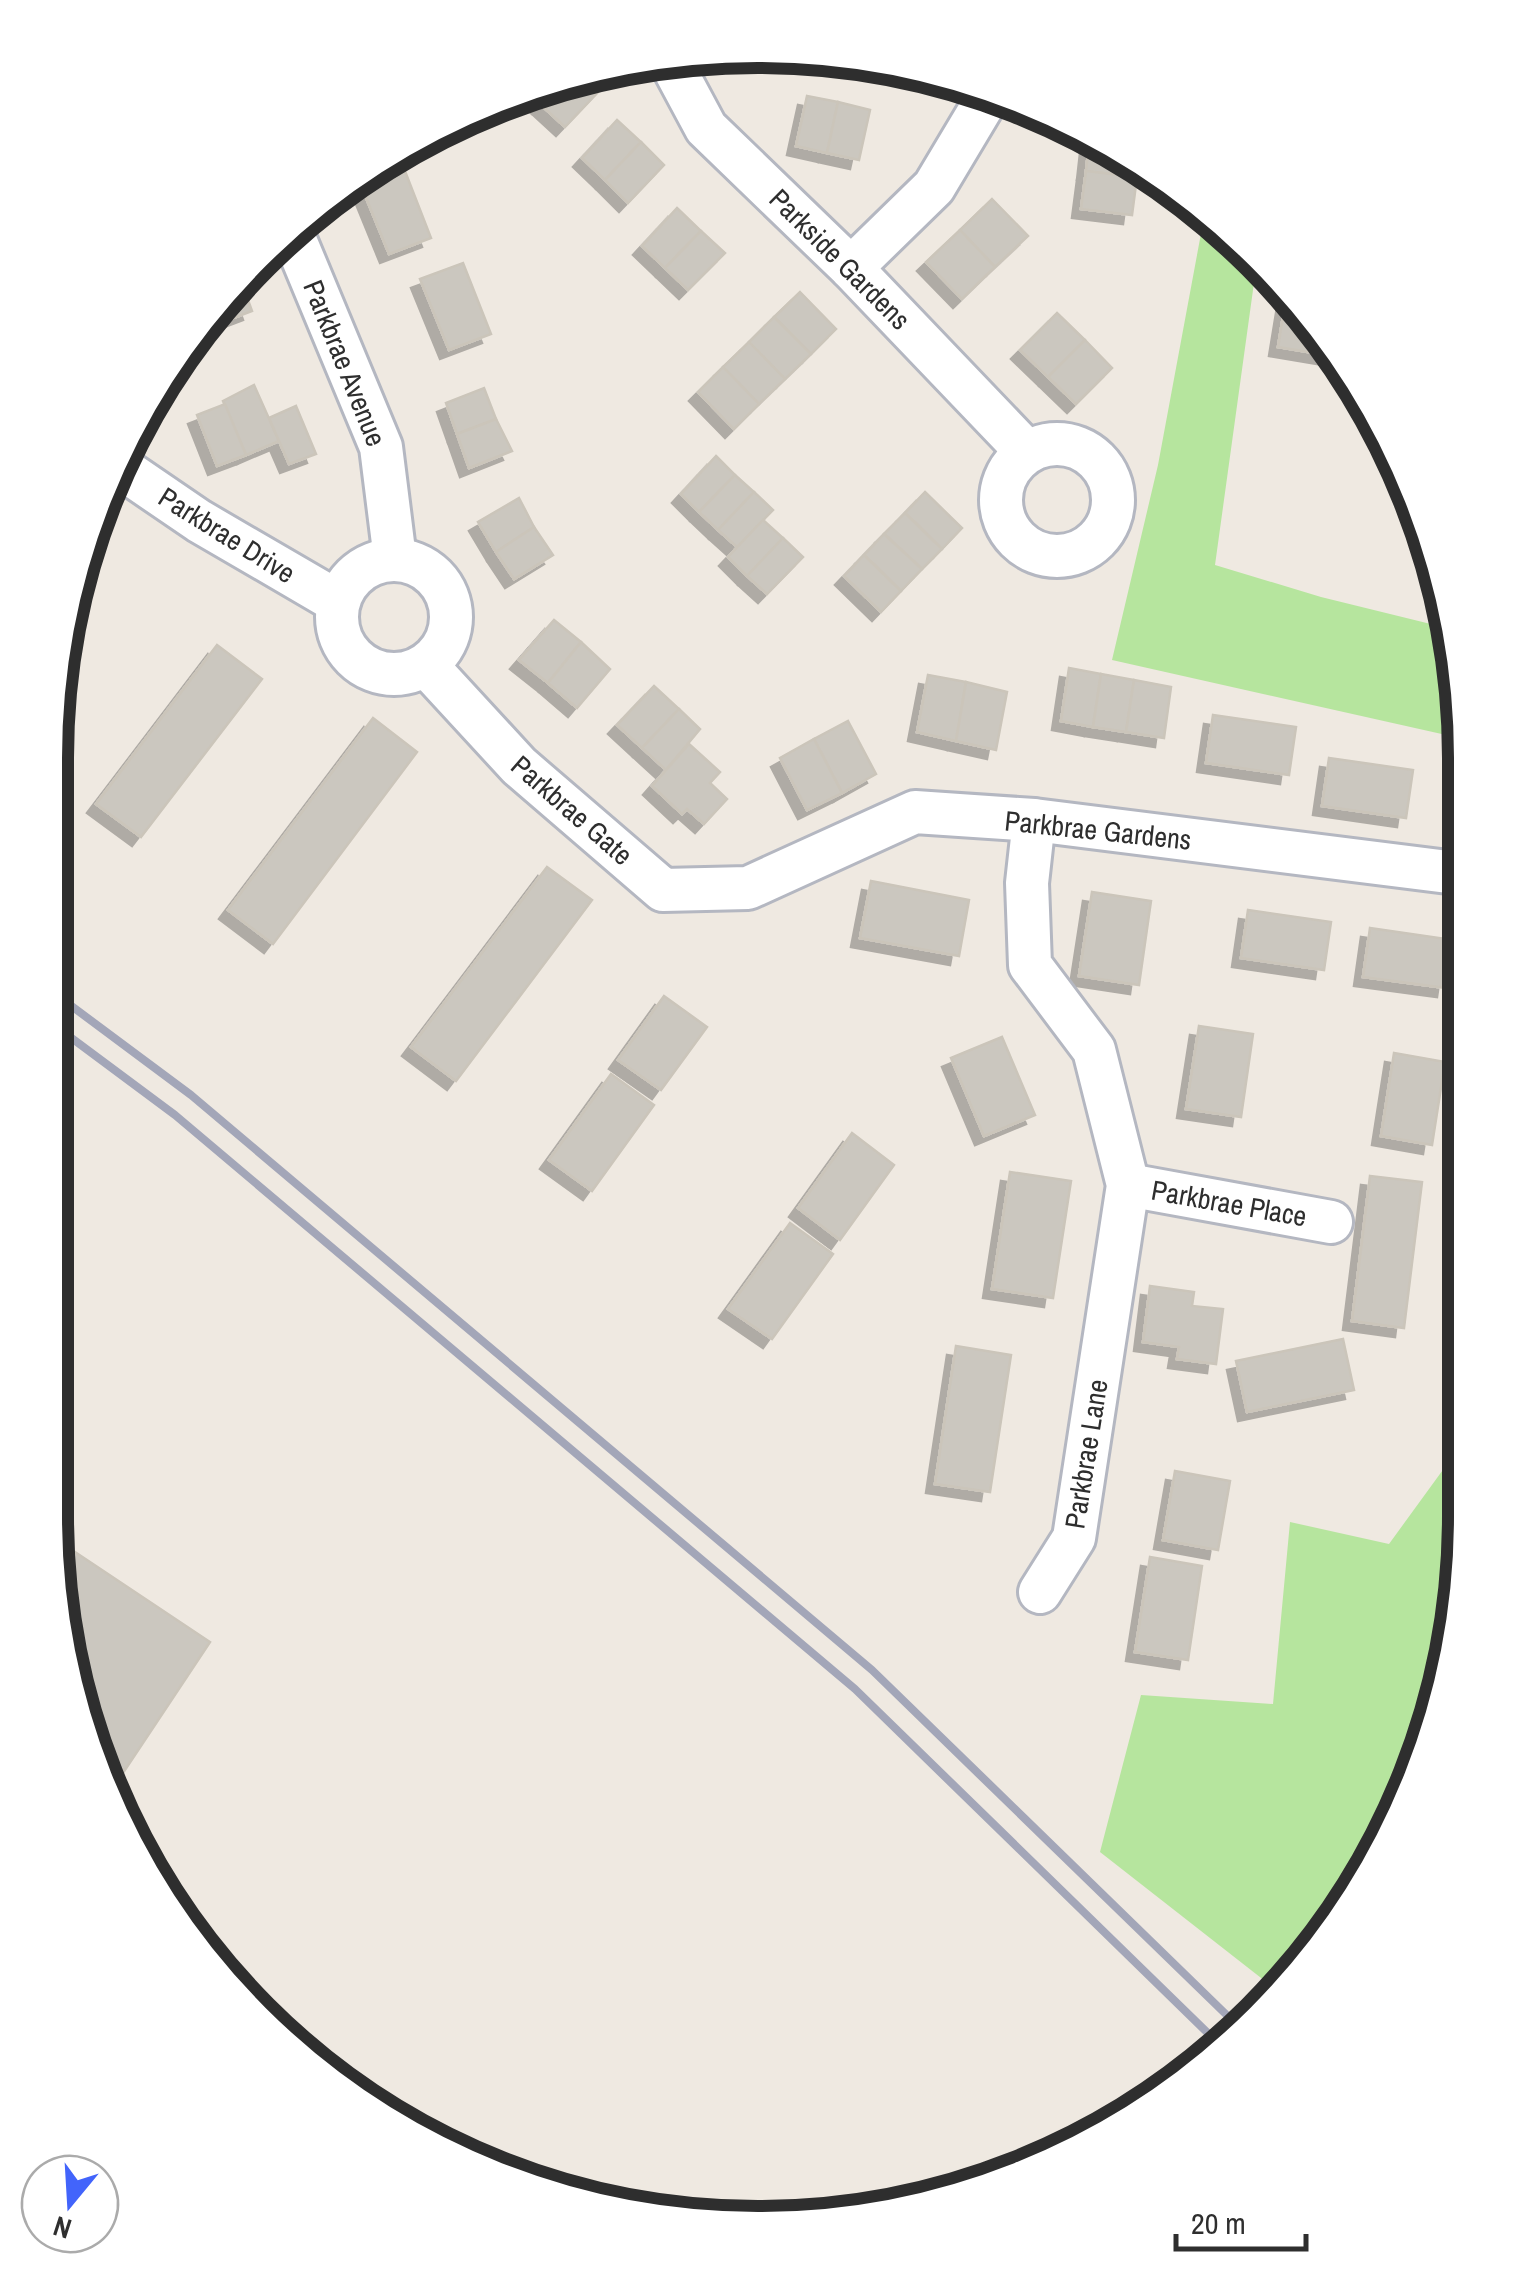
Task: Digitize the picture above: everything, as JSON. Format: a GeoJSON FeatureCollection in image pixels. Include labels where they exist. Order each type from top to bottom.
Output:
{"type":"FeatureCollection","features":[{"type":"Feature","properties":{"kind":"street","name":"Parkside Gardens"},"geometry":{"type":"LineString","coordinates":[[676,72],[706,128],[851,268],[1024,450]]}},
{"type":"Feature","properties":{"kind":"street"},"geometry":{"type":"LineString","coordinates":[[851,268],[934,188],[986,106]]}},
{"type":"Feature","properties":{"kind":"street","name":"Parkbrae Avenue"},"geometry":{"type":"LineString","coordinates":[[297,245],[381,448],[396,559]]}},
{"type":"Feature","properties":{"kind":"street","name":"Parkbrae Drive"},"geometry":{"type":"LineString","coordinates":[[129,474],[199,521],[338,602]]}},
{"type":"Feature","properties":{"kind":"street"},"geometry":{"type":"LineString","coordinates":[[396,559],[430,571],[450,601],[449,637],[426,666],[388,675],[369,670],[342,641],[338,602],[346,584],[360,571],[396,559]]}},
{"type":"Feature","properties":{"kind":"street","name":"Parkbrae Gate"},"geometry":{"type":"LineString","coordinates":[[426,666],[518,766],[663,890],[748,888]]}},
{"type":"Feature","properties":{"kind":"street","name":"Parkbrae Gardens"},"geometry":{"type":"LineString","coordinates":[[748,888],[915,812],[1034,820],[1448,872]]}},
{"type":"Feature","properties":{"kind":"street","name":"Parkbrae Place"},"geometry":{"type":"LineString","coordinates":[[1034,820],[1027,884],[1030,966],[1094,1050],[1128,1186],[1108,1308]]}},
{"type":"Feature","properties":{"kind":"street","name":"Parkbrae Place"},"geometry":{"type":"LineString","coordinates":[[1128,1186],[1330,1222]]}},
{"type":"Feature","properties":{"kind":"street","name":"Parkbrae Lane"},"geometry":{"type":"LineString","coordinates":[[1040,1592],[1074,1538],[1108,1308]]}},
{"type":"Feature","properties":{"kind":"green space"},"geometry":{"type":"Polygon","coordinates":[[[1202,230],[1255,279],[1215,565],[1435,625],[1447,735],[1112,660],[1158,465],[1202,230]]]}},
{"type":"Feature","properties":{"kind":"green space"},"geometry":{"type":"Polygon","coordinates":[[[1448,1463],[1443,1606],[1412,1738],[1356,1861],[1306,1936],[1266,1982],[1100,1852],[1141,1695],[1273,1704],[1290,1522],[1389,1544],[1448,1463]]]}},
{"type":"Feature","properties":{"kind":"building"},"geometry":{"type":"Polygon","coordinates":[[[597,87],[600,90],[565,127],[541,105],[579,91],[597,87]]]}},
{"type":"Feature","properties":{"kind":"building"},"geometry":{"type":"Polygon","coordinates":[[[807,96],[838,102],[827,153],[796,146],[807,96]]]}},
{"type":"Feature","properties":{"kind":"building"},"geometry":{"type":"Polygon","coordinates":[[[838,102],[870,110],[859,160],[827,153],[838,102]]]}},
{"type":"Feature","properties":{"kind":"building"},"geometry":{"type":"Polygon","coordinates":[[[617,120],[641,142],[605,180],[582,158],[617,120]]]}},
{"type":"Feature","properties":{"kind":"building"},"geometry":{"type":"Polygon","coordinates":[[[641,142],[664,165],[628,203],[605,180],[641,142]]]}},
{"type":"Feature","properties":{"kind":"building"},"geometry":{"type":"Polygon","coordinates":[[[1088,152],[1129,176],[1086,171],[1088,152]]]}},
{"type":"Feature","properties":{"kind":"building"},"geometry":{"type":"Polygon","coordinates":[[[403,166],[431,238],[389,254],[364,192],[403,166]]]}},
{"type":"Feature","properties":{"kind":"building"},"geometry":{"type":"Polygon","coordinates":[[[1086,171],[1129,176],[1137,181],[1132,215],[1081,209],[1086,171]]]}},
{"type":"Feature","properties":{"kind":"building"},"geometry":{"type":"Polygon","coordinates":[[[992,199],[1028,236],[995,267],[960,230],[992,199]]]}},
{"type":"Feature","properties":{"kind":"building"},"geometry":{"type":"Polygon","coordinates":[[[677,208],[701,231],[665,268],[642,246],[677,208]]]}},
{"type":"Feature","properties":{"kind":"building"},"geometry":{"type":"Polygon","coordinates":[[[960,230],[995,267],[962,299],[926,262],[960,230]]]}},
{"type":"Feature","properties":{"kind":"building"},"geometry":{"type":"Polygon","coordinates":[[[701,231],[725,253],[688,290],[665,268],[701,231]]]}},
{"type":"Feature","properties":{"kind":"building"},"geometry":{"type":"Polygon","coordinates":[[[463,263],[491,334],[449,350],[420,279],[463,263]]]}},
{"type":"Feature","properties":{"kind":"building"},"geometry":{"type":"Polygon","coordinates":[[[800,292],[836,329],[811,354],[774,317],[800,292]]]}},
{"type":"Feature","properties":{"kind":"building"},"geometry":{"type":"Polygon","coordinates":[[[246,295],[252,311],[223,322],[246,295]]]}},
{"type":"Feature","properties":{"kind":"building"},"geometry":{"type":"Polygon","coordinates":[[[1284,311],[1317,354],[1278,347],[1284,311]]]}},
{"type":"Feature","properties":{"kind":"building"},"geometry":{"type":"Polygon","coordinates":[[[1057,313],[1085,340],[1048,377],[1020,350],[1057,313]]]}},
{"type":"Feature","properties":{"kind":"building"},"geometry":{"type":"Polygon","coordinates":[[[774,317],[811,354],[785,379],[749,342],[774,317]]]}},
{"type":"Feature","properties":{"kind":"building"},"geometry":{"type":"Polygon","coordinates":[[[1085,340],[1112,368],[1076,404],[1048,377],[1085,340]]]}},
{"type":"Feature","properties":{"kind":"building"},"geometry":{"type":"Polygon","coordinates":[[[749,342],[785,379],[759,404],[723,367],[749,342]]]}},
{"type":"Feature","properties":{"kind":"building"},"geometry":{"type":"Polygon","coordinates":[[[723,367],[759,404],[734,429],[698,392],[723,367]]]}},
{"type":"Feature","properties":{"kind":"building"},"geometry":{"type":"Polygon","coordinates":[[[254,385],[279,441],[246,455],[223,401],[254,385]]]}},
{"type":"Feature","properties":{"kind":"building"},"geometry":{"type":"Polygon","coordinates":[[[484,388],[496,419],[457,434],[446,403],[484,388]]]}},
{"type":"Feature","properties":{"kind":"building"},"geometry":{"type":"Polygon","coordinates":[[[225,404],[246,455],[217,466],[197,415],[225,404]]]}},
{"type":"Feature","properties":{"kind":"building"},"geometry":{"type":"Polygon","coordinates":[[[296,406],[316,454],[289,464],[269,418],[296,406]]]}},
{"type":"Feature","properties":{"kind":"building"},"geometry":{"type":"Polygon","coordinates":[[[496,419],[512,451],[469,468],[457,434],[496,419]]]}},
{"type":"Feature","properties":{"kind":"building"},"geometry":{"type":"Polygon","coordinates":[[[716,456],[735,475],[699,512],[681,494],[716,456]]]}},
{"type":"Feature","properties":{"kind":"building"},"geometry":{"type":"Polygon","coordinates":[[[735,475],[754,492],[718,530],[699,512],[735,475]]]}},
{"type":"Feature","properties":{"kind":"building"},"geometry":{"type":"Polygon","coordinates":[[[754,492],[773,510],[737,547],[718,530],[754,492]]]}},
{"type":"Feature","properties":{"kind":"building"},"geometry":{"type":"Polygon","coordinates":[[[925,492],[962,528],[942,549],[905,513],[925,492]]]}},
{"type":"Feature","properties":{"kind":"building"},"geometry":{"type":"Polygon","coordinates":[[[519,498],[534,527],[496,552],[478,522],[519,498]]]}},
{"type":"Feature","properties":{"kind":"building"},"geometry":{"type":"Polygon","coordinates":[[[905,513],[942,549],[922,569],[884,534],[905,513]]]}},
{"type":"Feature","properties":{"kind":"building"},"geometry":{"type":"Polygon","coordinates":[[[763,520],[783,538],[747,576],[728,557],[763,520]]]}},
{"type":"Feature","properties":{"kind":"building"},"geometry":{"type":"Polygon","coordinates":[[[534,527],[553,555],[514,579],[496,552],[534,527]]]}},
{"type":"Feature","properties":{"kind":"building"},"geometry":{"type":"Polygon","coordinates":[[[884,534],[922,569],[901,591],[864,555],[884,534]]]}},
{"type":"Feature","properties":{"kind":"building"},"geometry":{"type":"Polygon","coordinates":[[[783,538],[803,557],[767,594],[747,576],[783,538]]]}},
{"type":"Feature","properties":{"kind":"building"},"geometry":{"type":"Polygon","coordinates":[[[864,555],[901,591],[881,612],[844,576],[864,555]]]}},
{"type":"Feature","properties":{"kind":"building"},"geometry":{"type":"Polygon","coordinates":[[[554,620],[581,642],[548,683],[519,660],[554,620]]]}},
{"type":"Feature","properties":{"kind":"building"},"geometry":{"type":"Polygon","coordinates":[[[581,642],[610,669],[577,708],[548,683],[581,642]]]}},
{"type":"Feature","properties":{"kind":"building"},"geometry":{"type":"Polygon","coordinates":[[[217,645],[262,679],[141,837],[96,804],[217,645]]]}},
{"type":"Feature","properties":{"kind":"building"},"geometry":{"type":"Polygon","coordinates":[[[1069,668],[1101,674],[1093,727],[1061,721],[1069,668]]]}},
{"type":"Feature","properties":{"kind":"building"},"geometry":{"type":"Polygon","coordinates":[[[1101,674],[1134,680],[1126,732],[1093,727],[1101,674]]]}},
{"type":"Feature","properties":{"kind":"building"},"geometry":{"type":"Polygon","coordinates":[[[928,675],[966,682],[956,741],[917,732],[928,675]]]}},
{"type":"Feature","properties":{"kind":"building"},"geometry":{"type":"Polygon","coordinates":[[[1134,680],[1171,687],[1164,738],[1126,732],[1134,680]]]}},
{"type":"Feature","properties":{"kind":"building"},"geometry":{"type":"Polygon","coordinates":[[[966,682],[1007,692],[996,750],[956,741],[966,682]]]}},
{"type":"Feature","properties":{"kind":"building"},"geometry":{"type":"Polygon","coordinates":[[[654,686],[679,709],[642,748],[617,725],[654,686]]]}},
{"type":"Feature","properties":{"kind":"building"},"geometry":{"type":"Polygon","coordinates":[[[679,709],[700,729],[666,770],[642,748],[679,709]]]}},
{"type":"Feature","properties":{"kind":"building"},"geometry":{"type":"Polygon","coordinates":[[[1213,715],[1296,727],[1289,775],[1206,763],[1213,715]]]}},
{"type":"Feature","properties":{"kind":"building"},"geometry":{"type":"Polygon","coordinates":[[[373,718],[417,752],[273,944],[228,910],[373,718]]]}},
{"type":"Feature","properties":{"kind":"building"},"geometry":{"type":"Polygon","coordinates":[[[848,721],[876,774],[842,793],[814,739],[848,721]]]}},
{"type":"Feature","properties":{"kind":"building"},"geometry":{"type":"Polygon","coordinates":[[[814,739],[842,793],[807,810],[780,758],[814,739]]]}},
{"type":"Feature","properties":{"kind":"building"},"geometry":{"type":"Polygon","coordinates":[[[689,744],[720,772],[710,783],[727,799],[704,824],[687,809],[682,814],[652,786],[689,744]]]}},
{"type":"Feature","properties":{"kind":"building"},"geometry":{"type":"Polygon","coordinates":[[[1329,758],[1413,770],[1406,818],[1322,806],[1329,758]]]}},
{"type":"Feature","properties":{"kind":"building"},"geometry":{"type":"Polygon","coordinates":[[[547,867],[592,900],[456,1081],[411,1047],[547,867]]]}},
{"type":"Feature","properties":{"kind":"building"},"geometry":{"type":"Polygon","coordinates":[[[871,881],[969,900],[959,956],[860,938],[871,881]]]}},
{"type":"Feature","properties":{"kind":"building"},"geometry":{"type":"Polygon","coordinates":[[[1092,892],[1151,901],[1139,985],[1079,976],[1092,892]]]}},
{"type":"Feature","properties":{"kind":"building"},"geometry":{"type":"Polygon","coordinates":[[[1248,910],[1331,922],[1324,970],[1241,958],[1248,910]]]}},
{"type":"Feature","properties":{"kind":"building"},"geometry":{"type":"Polygon","coordinates":[[[1370,928],[1448,939],[1446,988],[1363,977],[1370,928]]]}},
{"type":"Feature","properties":{"kind":"building"},"geometry":{"type":"Polygon","coordinates":[[[664,996],[707,1027],[661,1090],[618,1060],[664,996]]]}},
{"type":"Feature","properties":{"kind":"building"},"geometry":{"type":"Polygon","coordinates":[[[1199,1026],[1253,1034],[1241,1117],[1186,1109],[1199,1026]]]}},
{"type":"Feature","properties":{"kind":"building"},"geometry":{"type":"Polygon","coordinates":[[[1002,1037],[1035,1115],[984,1136],[951,1058],[1002,1037]]]}},
{"type":"Feature","properties":{"kind":"building"},"geometry":{"type":"Polygon","coordinates":[[[1394,1053],[1445,1062],[1432,1145],[1381,1136],[1394,1053]]]}},
{"type":"Feature","properties":{"kind":"building"},"geometry":{"type":"Polygon","coordinates":[[[611,1074],[654,1105],[592,1191],[549,1160],[611,1074]]]}},
{"type":"Feature","properties":{"kind":"building"},"geometry":{"type":"Polygon","coordinates":[[[852,1133],[894,1165],[840,1240],[798,1208],[852,1133]]]}},
{"type":"Feature","properties":{"kind":"building"},"geometry":{"type":"Polygon","coordinates":[[[1010,1172],[1071,1181],[1053,1298],[992,1289],[1010,1172]]]}},
{"type":"Feature","properties":{"kind":"building"},"geometry":{"type":"Polygon","coordinates":[[[1370,1176],[1422,1182],[1404,1328],[1352,1321],[1370,1176]]]}},
{"type":"Feature","properties":{"kind":"building"},"geometry":{"type":"Polygon","coordinates":[[[790,1223],[833,1254],[772,1339],[728,1309],[790,1223]]]}},
{"type":"Feature","properties":{"kind":"building"},"geometry":{"type":"Polygon","coordinates":[[[1150,1286],[1194,1292],[1192,1306],[1223,1309],[1216,1364],[1177,1359],[1179,1347],[1143,1342],[1150,1286]]]}},
{"type":"Feature","properties":{"kind":"building"},"geometry":{"type":"Polygon","coordinates":[[[1343,1339],[1354,1390],[1247,1412],[1236,1361],[1343,1339]]]}},
{"type":"Feature","properties":{"kind":"building"},"geometry":{"type":"Polygon","coordinates":[[[956,1346],[1011,1355],[990,1492],[935,1484],[956,1346]]]}},
{"type":"Feature","properties":{"kind":"building"},"geometry":{"type":"Polygon","coordinates":[[[1175,1471],[1230,1481],[1218,1550],[1163,1540],[1175,1471]]]}},
{"type":"Feature","properties":{"kind":"building"},"geometry":{"type":"Polygon","coordinates":[[[69,1548],[210,1642],[119,1778],[91,1695],[81,1651],[69,1548]]]}},
{"type":"Feature","properties":{"kind":"building"},"geometry":{"type":"Polygon","coordinates":[[[1150,1557],[1202,1566],[1188,1660],[1135,1652],[1150,1557]]]}},
{"type":"Feature","properties":{"kind":"railway"},"geometry":{"type":"LineString","coordinates":[[68,1003],[191,1095],[872,1670],[1230,2019]]}},
{"type":"Feature","properties":{"kind":"railway"},"geometry":{"type":"LineString","coordinates":[[68,1035],[175,1115],[855,1689],[1211,2036]]}}]}
